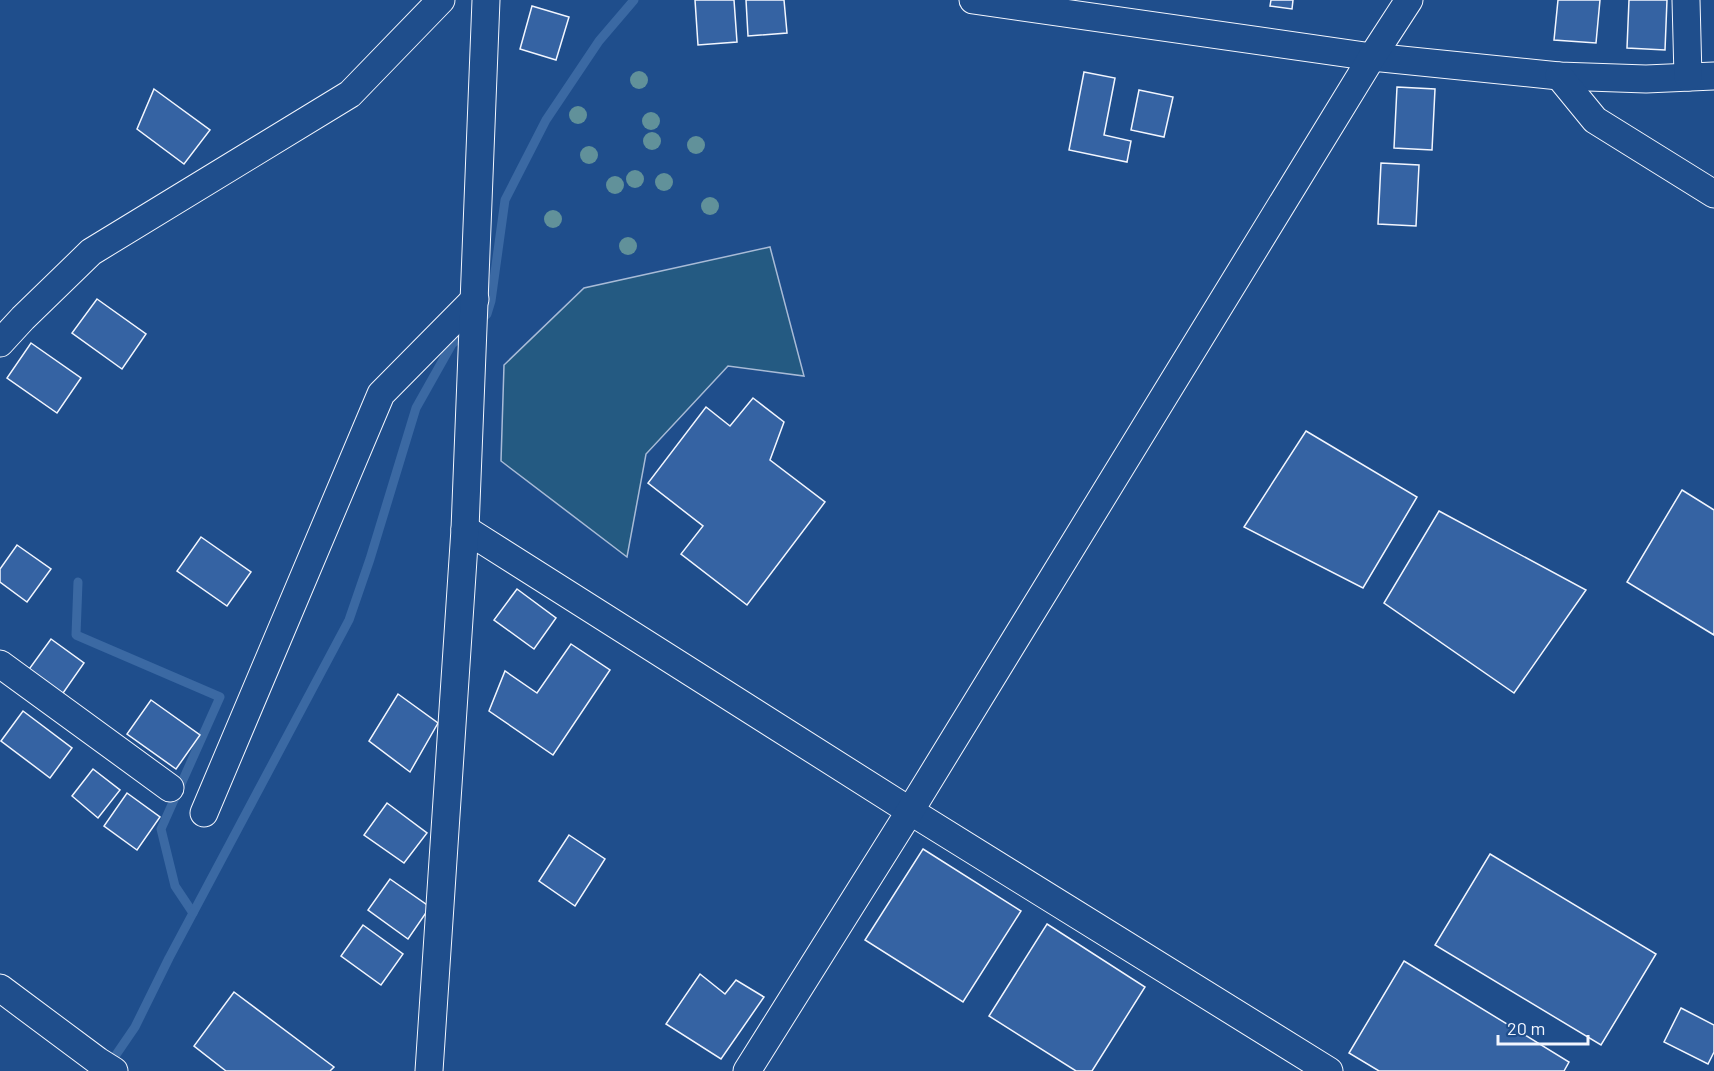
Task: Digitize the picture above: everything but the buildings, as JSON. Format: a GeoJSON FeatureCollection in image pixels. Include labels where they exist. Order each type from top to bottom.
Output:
{"type":"FeatureCollection","features":[{"type":"Feature","properties":{"kind":"street"},"geometry":{"type":"LineString","coordinates":[[0,343],[91,252],[350,94],[441,0]]}},
{"type":"Feature","properties":{"kind":"street"},"geometry":{"type":"LineString","coordinates":[[429,1071],[465,529],[486,0]]}},
{"type":"Feature","properties":{"kind":"street"},"geometry":{"type":"LineString","coordinates":[[973,0],[1372,57],[1559,76],[1646,79],[1701,77],[1686,0]]}},
{"type":"Feature","properties":{"kind":"street"},"geometry":{"type":"LineString","coordinates":[[747,1071],[910,811],[1409,0]]}},
{"type":"Feature","properties":{"kind":"street"},"geometry":{"type":"LineString","coordinates":[[1559,76],[1594,120],[1714,194]]}},
{"type":"Feature","properties":{"kind":"street"},"geometry":{"type":"LineString","coordinates":[[204,813],[381,394],[474,305]]}},
{"type":"Feature","properties":{"kind":"street"},"geometry":{"type":"LineString","coordinates":[[465,529],[910,811],[1329,1071]]}},
{"type":"Feature","properties":{"kind":"street"},"geometry":{"type":"LineString","coordinates":[[0,664],[171,789]]}},
{"type":"Feature","properties":{"kind":"street"},"geometry":{"type":"LineString","coordinates":[[0,988],[106,1066]]}},
{"type":"Feature","properties":{"kind":"shaded area"},"geometry":{"type":"Polygon","coordinates":[[[770,247],[804,376],[728,366],[646,454],[627,557],[501,461],[504,365],[584,288],[770,247]]]}},
{"type":"Feature","properties":{"kind":"waterway"},"geometry":{"type":"LineString","coordinates":[[479,321],[487,314],[491,301],[505,200],[546,120],[599,41],[634,0]]}},
{"type":"Feature","properties":{"kind":"waterway"},"geometry":{"type":"LineString","coordinates":[[193,913],[349,620],[416,408],[452,344],[468,330]]}},
{"type":"Feature","properties":{"kind":"waterway"},"geometry":{"type":"LineString","coordinates":[[78,582],[76,635],[220,697],[161,829],[175,886],[193,913],[135,1027],[109,1065]]}}]}
